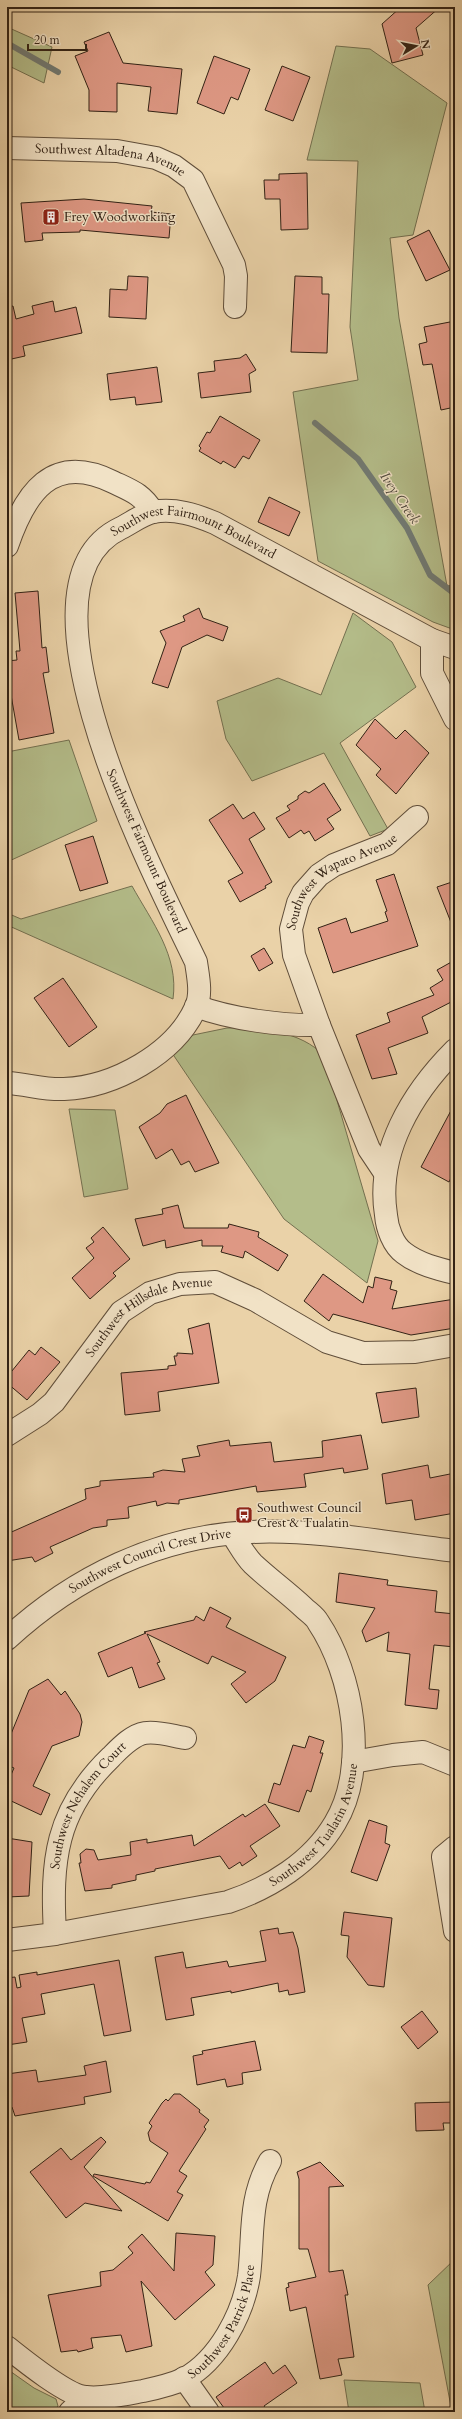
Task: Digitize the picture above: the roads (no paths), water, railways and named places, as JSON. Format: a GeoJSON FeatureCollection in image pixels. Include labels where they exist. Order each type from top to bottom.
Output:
{"type":"FeatureCollection","features":[{"type":"Feature","properties":{"kind":"street","name":"Southwest Altadena Avenue"},"geometry":{"type":"LineString","coordinates":[[7,148],[117,151],[156,158],[174,166],[193,180],[234,265],[236,276],[236,307]]}},
{"type":"Feature","properties":{"kind":"street"},"geometry":{"type":"LineString","coordinates":[[7,546],[16,518],[28,498],[38,487],[56,474],[72,471],[89,472],[145,499],[153,512]]}},
{"type":"Feature","properties":{"kind":"street","name":"Southwest Fairmount Boulevard"},"geometry":{"type":"LineString","coordinates":[[7,1083],[23,1084],[41,1089],[59,1089],[100,1084],[157,1053],[172,1041],[196,1006],[199,984],[196,962],[112,776],[89,701],[79,651],[75,606],[83,571],[93,551],[108,534],[153,512],[191,513],[215,523],[432,640],[455,648]]}},
{"type":"Feature","properties":{"kind":"street"},"geometry":{"type":"LineString","coordinates":[[432,640],[431,667],[434,679],[455,718]]}},
{"type":"Feature","properties":{"kind":"street","name":"Southwest Wapato Avenue"},"geometry":{"type":"LineString","coordinates":[[385,1173],[369,1149],[319,1025],[294,955],[292,929],[298,903],[303,893],[319,875],[334,865],[387,844],[417,817]]}},
{"type":"Feature","properties":{"kind":"street"},"geometry":{"type":"LineString","coordinates":[[196,1006],[211,1012],[297,1025],[319,1025]]}},
{"type":"Feature","properties":{"kind":"street"},"geometry":{"type":"LineString","coordinates":[[455,1050],[434,1070],[417,1094],[393,1142],[385,1173],[383,1197],[387,1223],[393,1238],[403,1253],[422,1263],[455,1273]]}},
{"type":"Feature","properties":{"kind":"street","name":"Southwest Hillsdale Avenue"},"geometry":{"type":"LineString","coordinates":[[7,1435],[40,1414],[54,1402],[121,1312],[150,1293],[180,1284],[215,1282],[255,1300],[327,1342],[363,1353],[415,1352],[455,1345]]}},
{"type":"Feature","properties":{"kind":"street","name":"Southwest Council Crest Drive"},"geometry":{"type":"LineString","coordinates":[[7,1639],[59,1597],[118,1563],[180,1542],[232,1534],[293,1533],[455,1551]]}},
{"type":"Feature","properties":{"kind":"street","name":"Southwest Tualatin Avenue"},"geometry":{"type":"LineString","coordinates":[[7,1940],[55,1934],[228,1902],[255,1893],[284,1875],[324,1840],[344,1805],[353,1762],[353,1723],[350,1702],[338,1660],[318,1620],[246,1557],[232,1534]]}},
{"type":"Feature","properties":{"kind":"street","name":"Southwest Nehalem Court"},"geometry":{"type":"LineString","coordinates":[[55,1934],[53,1890],[57,1851],[62,1832],[80,1795],[105,1762],[136,1735],[153,1732],[185,1738]]}},
{"type":"Feature","properties":{"kind":"street"},"geometry":{"type":"LineString","coordinates":[[353,1762],[393,1755],[423,1752],[455,1765]]}},
{"type":"Feature","properties":{"kind":"street"},"geometry":{"type":"LineString","coordinates":[[455,1847],[443,1857],[455,1931]]}},
{"type":"Feature","properties":{"kind":"street","name":"Southwest Patrick Place"},"geometry":{"type":"LineString","coordinates":[[7,2347],[78,2405],[164,2387],[184,2378],[201,2366],[214,2353],[230,2329],[242,2302],[248,2277],[255,2195],[270,2161]]}},
{"type":"Feature","properties":{"kind":"street"},"geometry":{"type":"LineString","coordinates":[[184,2378],[208,2412]]}},
{"type":"Feature","properties":{"kind":"waterway","name":"Ivey Creek"},"geometry":{"type":"LineString","coordinates":[[7,43],[58,72]]}},
{"type":"Feature","properties":{"kind":"waterway","name":"Ivey Creek"},"geometry":{"type":"LineString","coordinates":[[315,423],[358,459],[407,528],[430,575],[455,594]]}},
{"type":"Feature","properties":{"kind":"place","name":"Frey Woodworking"},"geometry":{"type":"Point","coordinates":[51,217]}},
{"type":"Feature","properties":{"kind":"place","name":"Southwest Council Crest & Tualatin"},"geometry":{"type":"Point","coordinates":[244,1515]}}]}
